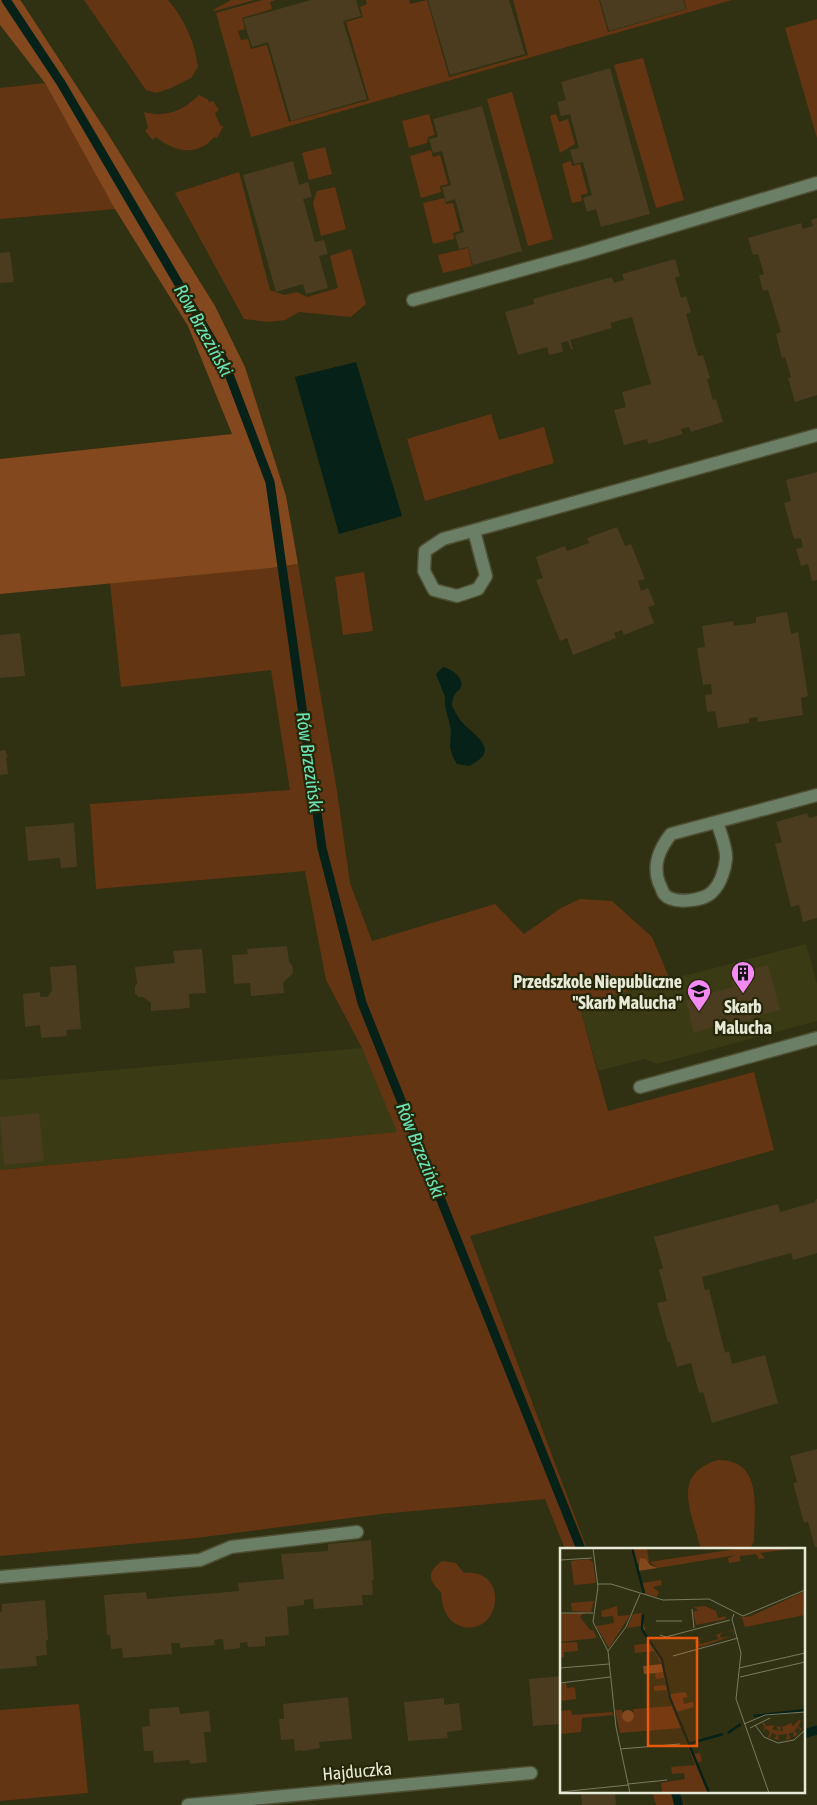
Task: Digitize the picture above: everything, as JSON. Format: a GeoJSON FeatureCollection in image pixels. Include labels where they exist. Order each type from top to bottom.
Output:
{"type":"FeatureCollection","features":[{"type":"Feature","properties":{"kind":"street"},"geometry":{"type":"LineString","coordinates":[[413,300],[578,254],[817,183]]}},
{"type":"Feature","properties":{"kind":"street"},"geometry":{"type":"LineString","coordinates":[[474,531],[486,576],[478,590],[457,596],[434,590],[424,571],[425,551],[443,538],[817,435]]}},
{"type":"Feature","properties":{"kind":"street"},"geometry":{"type":"LineString","coordinates":[[717,822],[726,857],[722,877],[713,892],[693,900],[674,900],[664,894],[657,878],[656,865],[661,847],[672,834],[817,795]]}},
{"type":"Feature","properties":{"kind":"street"},"geometry":{"type":"LineString","coordinates":[[640,1087],[817,1038]]}},
{"type":"Feature","properties":{"kind":"street"},"geometry":{"type":"LineString","coordinates":[[0,1577],[200,1560],[231,1547],[357,1532]]}},
{"type":"Feature","properties":{"kind":"street","name":"Hajduczka"},"geometry":{"type":"LineString","coordinates":[[188,1805],[531,1773]]}},
{"type":"Feature","properties":{"kind":"shaded area"},"geometry":{"type":"Polygon","coordinates":[[[0,0],[20,0],[23,4],[108,134],[215,306],[245,367],[286,496],[298,564],[0,594],[0,459],[232,434],[188,326],[115,209],[45,83],[0,25],[0,0]]]}},
{"type":"Feature","properties":{"kind":"shaded area"},"geometry":{"type":"Polygon","coordinates":[[[84,0],[168,0],[184,23],[194,49],[198,67],[191,78],[156,93],[146,90],[84,0]]]}},
{"type":"Feature","properties":{"kind":"shaded area"},"geometry":{"type":"Polygon","coordinates":[[[231,0],[254,0],[213,10],[231,0]]]}},
{"type":"Feature","properties":{"kind":"shaded area"},"geometry":{"type":"Polygon","coordinates":[[[262,0],[276,0],[270,2],[272,9],[242,18],[245,29],[238,31],[241,40],[248,39],[251,49],[267,45],[289,122],[369,100],[346,22],[363,17],[360,7],[367,4],[366,0],[409,0],[410,4],[427,0],[449,77],[528,55],[513,0],[599,0],[608,32],[687,9],[684,0],[732,0],[251,137],[216,13],[262,0]]]}},
{"type":"Feature","properties":{"kind":"shaded area"},"geometry":{"type":"Polygon","coordinates":[[[817,19],[817,138],[785,28],[817,19]]]}},
{"type":"Feature","properties":{"kind":"shaded area"},"geometry":{"type":"Polygon","coordinates":[[[643,58],[684,200],[656,208],[614,65],[643,58]]]}},
{"type":"Feature","properties":{"kind":"shaded area"},"geometry":{"type":"Polygon","coordinates":[[[45,83],[116,209],[0,219],[0,88],[45,83]]]}},
{"type":"Feature","properties":{"kind":"shaded area"},"geometry":{"type":"Polygon","coordinates":[[[512,92],[553,239],[528,246],[487,99],[512,92]]]}},
{"type":"Feature","properties":{"kind":"shaded area"},"geometry":{"type":"Polygon","coordinates":[[[199,95],[209,102],[213,101],[219,110],[215,113],[220,125],[223,127],[217,138],[214,137],[201,148],[186,150],[170,146],[156,137],[153,140],[145,131],[148,128],[144,112],[160,114],[174,112],[193,101],[199,95]]]}},
{"type":"Feature","properties":{"kind":"shaded area"},"geometry":{"type":"Polygon","coordinates":[[[429,114],[435,135],[428,137],[427,143],[409,148],[402,121],[429,114]]]}},
{"type":"Feature","properties":{"kind":"shaded area"},"geometry":{"type":"Polygon","coordinates":[[[556,114],[559,122],[568,119],[575,144],[560,153],[550,116],[556,114]]]}},
{"type":"Feature","properties":{"kind":"shaded area"},"geometry":{"type":"Polygon","coordinates":[[[325,147],[332,174],[309,180],[302,153],[325,147]]]}},
{"type":"Feature","properties":{"kind":"shaded area"},"geometry":{"type":"Polygon","coordinates":[[[431,150],[433,157],[440,155],[448,184],[440,186],[441,192],[421,198],[410,156],[431,150]]]}},
{"type":"Feature","properties":{"kind":"shaded area"},"geometry":{"type":"Polygon","coordinates":[[[571,161],[572,166],[580,164],[588,193],[581,195],[582,201],[572,203],[562,164],[571,161]]]}},
{"type":"Feature","properties":{"kind":"shaded area"},"geometry":{"type":"Polygon","coordinates":[[[239,172],[270,290],[284,295],[297,292],[307,297],[338,288],[330,256],[351,249],[366,304],[351,317],[299,312],[285,320],[269,322],[244,319],[175,193],[239,172]]]}},
{"type":"Feature","properties":{"kind":"shaded area"},"geometry":{"type":"Polygon","coordinates":[[[335,187],[346,229],[321,236],[313,203],[317,191],[335,187]]]}},
{"type":"Feature","properties":{"kind":"shaded area"},"geometry":{"type":"Polygon","coordinates":[[[444,198],[446,204],[453,203],[460,231],[453,233],[454,239],[433,244],[423,203],[444,198]]]}},
{"type":"Feature","properties":{"kind":"shaded area"},"geometry":{"type":"Polygon","coordinates":[[[468,248],[472,266],[443,273],[438,255],[468,248]]]}},
{"type":"Feature","properties":{"kind":"shaded area"},"geometry":{"type":"Polygon","coordinates":[[[356,362],[402,516],[339,534],[295,377],[356,362]]]}},
{"type":"Feature","properties":{"kind":"shaded area"},"geometry":{"type":"Polygon","coordinates":[[[491,414],[499,440],[544,427],[554,463],[425,501],[407,439],[491,414]]]}},
{"type":"Feature","properties":{"kind":"shaded area"},"geometry":{"type":"Polygon","coordinates":[[[298,564],[337,791],[350,883],[372,941],[495,904],[524,934],[561,908],[580,899],[612,901],[652,937],[670,980],[579,1004],[608,1111],[754,1072],[774,1150],[470,1236],[587,1548],[565,1548],[545,1499],[381,1514],[196,1538],[0,1556],[0,1170],[397,1132],[362,1048],[326,980],[305,871],[96,889],[90,804],[290,790],[271,670],[121,687],[110,583],[298,564]]]}},
{"type":"Feature","properties":{"kind":"shaded area"},"geometry":{"type":"Polygon","coordinates":[[[364,572],[373,631],[343,635],[335,577],[364,572]]]}},
{"type":"Feature","properties":{"kind":"shaded area"},"geometry":{"type":"Polygon","coordinates":[[[443,667],[456,674],[461,680],[461,688],[452,701],[452,706],[460,720],[482,742],[485,748],[484,754],[479,760],[469,766],[457,764],[450,747],[451,729],[445,706],[445,697],[436,674],[443,667]]]}},
{"type":"Feature","properties":{"kind":"shaded area","name":"Przedszkole Niepubliczne \"Skarb Malucha\""},"geometry":{"type":"Polygon","coordinates":[[[806,944],[817,984],[817,1021],[657,1064],[645,1059],[598,1071],[579,1003],[806,944]]]}},
{"type":"Feature","properties":{"kind":"shaded area"},"geometry":{"type":"Polygon","coordinates":[[[362,1048],[398,1132],[0,1170],[0,1080],[362,1048]]]}},
{"type":"Feature","properties":{"kind":"shaded area"},"geometry":{"type":"Polygon","coordinates":[[[718,1460],[733,1462],[743,1468],[750,1477],[755,1501],[754,1541],[750,1548],[701,1548],[692,1520],[688,1495],[689,1484],[694,1474],[703,1466],[718,1460]]]}},
{"type":"Feature","properties":{"kind":"shaded area"},"geometry":{"type":"Polygon","coordinates":[[[442,1561],[456,1563],[464,1573],[479,1574],[489,1581],[494,1592],[495,1604],[491,1615],[483,1623],[472,1627],[458,1625],[447,1615],[443,1607],[441,1592],[434,1584],[431,1576],[434,1569],[442,1561]]]}},
{"type":"Feature","properties":{"kind":"shaded area"},"geometry":{"type":"Polygon","coordinates":[[[79,1704],[88,1793],[0,1801],[0,1710],[79,1704]]]}},
{"type":"Feature","properties":{"kind":"shaded area"},"geometry":{"type":"Polygon","coordinates":[[[652,1792],[679,1792],[685,1805],[656,1805],[652,1792]]]}},
{"type":"Feature","properties":{"kind":"building"},"geometry":{"type":"Polygon","coordinates":[[[311,0],[356,0],[361,16],[343,21],[367,99],[291,121],[268,42],[252,47],[243,19],[311,0]]]}},
{"type":"Feature","properties":{"kind":"building"},"geometry":{"type":"Polygon","coordinates":[[[428,0],[509,0],[525,54],[450,75],[428,0]]]}},
{"type":"Feature","properties":{"kind":"building"},"geometry":{"type":"Polygon","coordinates":[[[600,0],[683,0],[686,9],[609,31],[600,0]]]}},
{"type":"Feature","properties":{"kind":"building"},"geometry":{"type":"Polygon","coordinates":[[[610,68],[650,214],[601,227],[596,209],[587,212],[583,198],[592,195],[583,162],[574,164],[570,150],[579,148],[570,114],[561,116],[557,102],[566,100],[561,82],[610,68]]]}},
{"type":"Feature","properties":{"kind":"building"},"geometry":{"type":"Polygon","coordinates":[[[482,106],[522,251],[473,265],[468,247],[459,249],[455,235],[464,232],[455,199],[446,202],[442,187],[451,185],[442,151],[433,153],[429,139],[438,137],[433,119],[482,106]]]}},
{"type":"Feature","properties":{"kind":"building"},"geometry":{"type":"Polygon","coordinates":[[[293,161],[299,185],[308,182],[312,197],[303,199],[315,242],[324,240],[328,254],[319,256],[328,288],[306,294],[303,284],[276,292],[243,175],[293,161]]]}},
{"type":"Feature","properties":{"kind":"building"},"geometry":{"type":"Polygon","coordinates":[[[817,218],[817,395],[795,402],[788,378],[791,377],[785,357],[782,358],[776,334],[781,332],[768,290],[763,291],[759,276],[764,274],[758,254],[753,255],[748,238],[801,223],[803,229],[813,226],[811,220],[817,218]]]}},
{"type":"Feature","properties":{"kind":"building"},"geometry":{"type":"Polygon","coordinates":[[[10,252],[14,282],[0,283],[0,253],[10,252]]]}},
{"type":"Feature","properties":{"kind":"building"},"geometry":{"type":"Polygon","coordinates":[[[675,259],[680,276],[675,278],[681,298],[686,296],[691,312],[686,314],[698,356],[703,355],[710,378],[707,379],[713,400],[716,399],[723,422],[691,432],[689,427],[681,429],[683,434],[648,444],[647,439],[624,445],[614,410],[626,407],[622,392],[651,384],[632,317],[610,323],[612,328],[570,340],[573,349],[571,349],[568,341],[561,343],[563,352],[549,355],[547,347],[518,355],[505,312],[534,304],[533,299],[612,277],[614,283],[624,280],[622,274],[675,259]]]}},
{"type":"Feature","properties":{"kind":"building"},"geometry":{"type":"Polygon","coordinates":[[[817,472],[817,580],[812,581],[808,564],[801,566],[796,549],[803,547],[801,538],[794,539],[784,503],[791,501],[786,480],[817,472]]]}},
{"type":"Feature","properties":{"kind":"building"},"geometry":{"type":"Polygon","coordinates":[[[617,527],[625,546],[631,544],[645,579],[638,581],[641,591],[648,588],[655,605],[648,607],[654,623],[624,635],[622,630],[614,633],[616,638],[573,655],[567,638],[560,641],[536,580],[543,578],[536,557],[565,546],[567,551],[589,543],[587,538],[617,527]]]}},
{"type":"Feature","properties":{"kind":"building"},"geometry":{"type":"Polygon","coordinates":[[[787,612],[791,634],[798,632],[808,696],[801,698],[803,715],[758,722],[757,717],[749,718],[749,723],[718,728],[715,711],[707,712],[705,695],[712,694],[711,684],[703,685],[697,648],[705,647],[702,626],[733,621],[734,626],[756,623],[756,617],[787,612]]]}},
{"type":"Feature","properties":{"kind":"building"},"geometry":{"type":"Polygon","coordinates":[[[20,633],[25,676],[0,678],[0,635],[20,633]]]}},
{"type":"Feature","properties":{"kind":"building"},"geometry":{"type":"Polygon","coordinates":[[[5,750],[8,757],[6,757],[8,774],[0,775],[0,751],[5,750]]]}},
{"type":"Feature","properties":{"kind":"building"},"geometry":{"type":"Polygon","coordinates":[[[807,813],[809,818],[817,816],[817,918],[803,922],[799,905],[791,907],[775,844],[782,842],[776,822],[807,813]]]}},
{"type":"Feature","properties":{"kind":"building"},"geometry":{"type":"Polygon","coordinates":[[[74,823],[77,867],[61,868],[60,858],[28,861],[25,827],[74,823]]]}},
{"type":"Feature","properties":{"kind":"building"},"geometry":{"type":"Polygon","coordinates":[[[287,946],[289,962],[292,965],[293,973],[283,983],[284,993],[251,996],[250,983],[234,984],[232,955],[248,954],[247,949],[287,946]]]}},
{"type":"Feature","properties":{"kind":"building"},"geometry":{"type":"Polygon","coordinates":[[[202,949],[206,993],[189,994],[190,1008],[151,1011],[151,1003],[143,997],[138,997],[135,993],[135,986],[137,984],[135,967],[175,963],[173,951],[202,949]]]}},
{"type":"Feature","properties":{"kind":"building"},"geometry":{"type":"Polygon","coordinates":[[[76,965],[81,1029],[66,1030],[67,1036],[41,1038],[40,1025],[25,1027],[23,994],[40,992],[40,997],[47,997],[52,991],[50,967],[76,965]]]}},
{"type":"Feature","properties":{"kind":"building","name":"Skarb Malucha"},"geometry":{"type":"Polygon","coordinates":[[[768,965],[780,1010],[714,1030],[713,1027],[694,1033],[686,1000],[733,987],[730,975],[768,965]]]}},
{"type":"Feature","properties":{"kind":"building"},"geometry":{"type":"Polygon","coordinates":[[[39,1113],[44,1161],[4,1165],[0,1117],[39,1113]]]}},
{"type":"Feature","properties":{"kind":"building"},"geometry":{"type":"Polygon","coordinates":[[[817,1199],[817,1253],[793,1260],[791,1253],[702,1277],[705,1290],[709,1289],[725,1353],[729,1351],[732,1364],[765,1355],[778,1403],[712,1423],[703,1392],[699,1393],[691,1363],[677,1367],[670,1342],[668,1342],[657,1303],[667,1301],[659,1270],[663,1268],[654,1237],[778,1204],[780,1212],[815,1202],[817,1199]]]}},
{"type":"Feature","properties":{"kind":"building"},"geometry":{"type":"Polygon","coordinates":[[[817,1449],[817,1547],[815,1547],[808,1522],[804,1523],[793,1483],[797,1482],[790,1456],[817,1449]]]}},
{"type":"Feature","properties":{"kind":"building"},"geometry":{"type":"Polygon","coordinates":[[[371,1540],[374,1580],[372,1580],[373,1595],[362,1595],[363,1605],[314,1609],[313,1599],[304,1600],[304,1605],[287,1607],[289,1635],[265,1637],[265,1646],[248,1647],[247,1642],[240,1643],[240,1648],[224,1650],[223,1639],[214,1640],[215,1645],[180,1648],[180,1643],[171,1643],[172,1654],[123,1658],[122,1648],[111,1649],[110,1635],[107,1635],[104,1595],[146,1592],[147,1599],[239,1591],[238,1583],[284,1579],[281,1554],[328,1551],[328,1544],[371,1540]]]}},
{"type":"Feature","properties":{"kind":"building"},"geometry":{"type":"Polygon","coordinates":[[[45,1600],[48,1638],[46,1640],[47,1655],[36,1656],[37,1666],[0,1669],[0,1612],[2,1612],[2,1604],[45,1600]]]}},
{"type":"Feature","properties":{"kind":"building"},"geometry":{"type":"Polygon","coordinates":[[[560,1676],[560,1724],[533,1726],[529,1679],[560,1676]]]}},
{"type":"Feature","properties":{"kind":"building"},"geometry":{"type":"Polygon","coordinates":[[[348,1697],[352,1739],[319,1742],[320,1748],[303,1751],[295,1751],[294,1739],[281,1740],[279,1719],[284,1719],[283,1704],[348,1697]]]}},
{"type":"Feature","properties":{"kind":"building"},"geometry":{"type":"Polygon","coordinates":[[[444,1698],[444,1705],[459,1703],[462,1730],[447,1732],[448,1738],[408,1741],[404,1702],[444,1698]]]}},
{"type":"Feature","properties":{"kind":"building"},"geometry":{"type":"Polygon","coordinates":[[[179,1707],[180,1714],[209,1711],[211,1732],[204,1732],[207,1762],[190,1764],[189,1760],[154,1763],[153,1751],[144,1751],[142,1727],[150,1726],[149,1709],[179,1707]]]}},
{"type":"Feature","properties":{"kind":"building"},"geometry":{"type":"Polygon","coordinates":[[[581,1792],[615,1792],[616,1805],[582,1805],[581,1792]]]}},
{"type":"Feature","properties":{"kind":"waterway","name":"Rów Brzeziński"},"geometry":{"type":"LineString","coordinates":[[6,0],[61,83],[224,361],[270,482],[322,848],[362,1003],[581,1548]]}},
{"type":"Feature","properties":{"kind":"waterway"},"geometry":{"type":"LineString","coordinates":[[804,1734],[817,1730]]}},
{"type":"Feature","properties":{"kind":"waterway","name":"Rów Brzeziński"},"geometry":{"type":"LineString","coordinates":[[675,1792],[679,1805]]}},
{"type":"Feature","properties":{"kind":"place","name":"Skarb Malucha"},"geometry":{"type":"Point","coordinates":[743,994]}},
{"type":"Feature","properties":{"kind":"place","name":"Przedszkole Niepubliczne \"Skarb Malucha\""},"geometry":{"type":"Point","coordinates":[699,1012]}}]}
